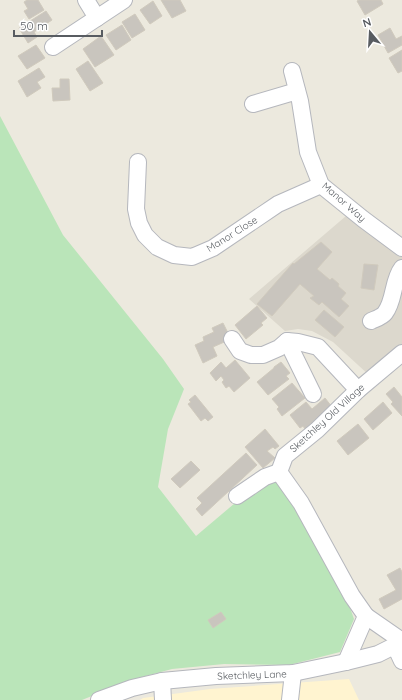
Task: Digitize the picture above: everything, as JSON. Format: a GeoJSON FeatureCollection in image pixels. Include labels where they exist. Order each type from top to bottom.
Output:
{"type":"FeatureCollection","features":[{"type":"Feature","properties":{"kind":"street"},"geometry":{"type":"LineString","coordinates":[[86,0],[97,18]]}},
{"type":"Feature","properties":{"kind":"street"},"geometry":{"type":"LineString","coordinates":[[53,48],[124,0]]}},
{"type":"Feature","properties":{"kind":"street","name":"Manor Way"},"geometry":{"type":"LineString","coordinates":[[292,71],[308,152],[321,184],[363,219],[402,248]]}},
{"type":"Feature","properties":{"kind":"street"},"geometry":{"type":"LineString","coordinates":[[253,104],[297,91]]}},
{"type":"Feature","properties":{"kind":"street","name":"Manor Close"},"geometry":{"type":"LineString","coordinates":[[138,162],[136,209],[139,223],[145,235],[157,246],[174,255],[192,257],[213,248],[278,204],[321,184]]}},
{"type":"Feature","properties":{"kind":"street"},"geometry":{"type":"LineString","coordinates":[[371,321],[384,314],[390,303],[398,274],[402,268]]}},
{"type":"Feature","properties":{"kind":"street"},"geometry":{"type":"LineString","coordinates":[[232,339],[240,351],[251,355],[263,355],[283,345],[298,342],[318,347],[358,390]]}},
{"type":"Feature","properties":{"kind":"street"},"geometry":{"type":"LineString","coordinates":[[283,345],[313,394]]}},
{"type":"Feature","properties":{"kind":"street","name":"Sketchley Old Village"},"geometry":{"type":"LineString","coordinates":[[279,472],[285,456],[317,430],[358,390],[401,356]]}},
{"type":"Feature","properties":{"kind":"street"},"geometry":{"type":"LineString","coordinates":[[237,496],[265,477],[279,472],[301,503],[352,596],[366,616],[400,643],[402,661]]}},
{"type":"Feature","properties":{"kind":"street"},"geometry":{"type":"LineString","coordinates":[[346,662],[366,616]]}},
{"type":"Feature","properties":{"kind":"street","name":"Sketchley Lane"},"geometry":{"type":"LineString","coordinates":[[99,700],[132,688],[162,681],[216,676],[293,673],[378,654],[400,643]]}},
{"type":"Feature","properties":{"kind":"street"},"geometry":{"type":"LineString","coordinates":[[290,700],[293,673]]}},
{"type":"Feature","properties":{"kind":"street"},"geometry":{"type":"LineString","coordinates":[[162,681],[163,700]]}},
{"type":"Feature","properties":{"kind":"shaded area"},"geometry":{"type":"Polygon","coordinates":[[[346,216],[370,228],[402,252],[402,351],[370,376],[333,342],[312,331],[298,329],[285,331],[249,299],[346,216]]]}},
{"type":"Feature","properties":{"kind":"shaded area"},"geometry":{"type":"Polygon","coordinates":[[[349,679],[359,700],[140,700],[143,698],[210,689],[349,679]]]}},
{"type":"Feature","properties":{"kind":"green space"},"geometry":{"type":"Polygon","coordinates":[[[0,116],[63,235],[163,359],[184,389],[168,429],[158,487],[196,536],[235,503],[262,485],[276,481],[296,504],[344,591],[354,619],[340,652],[289,665],[224,664],[172,669],[131,680],[82,700],[0,700],[0,116]]]}},
{"type":"Feature","properties":{"kind":"building"},"geometry":{"type":"Polygon","coordinates":[[[27,0],[38,0],[44,10],[29,19],[24,11],[28,9],[24,2],[27,0]]]}},
{"type":"Feature","properties":{"kind":"building"},"geometry":{"type":"Polygon","coordinates":[[[161,0],[180,0],[186,11],[172,18],[161,0]]]}},
{"type":"Feature","properties":{"kind":"building"},"geometry":{"type":"Polygon","coordinates":[[[381,0],[383,4],[365,15],[357,1],[381,0]]]}},
{"type":"Feature","properties":{"kind":"building"},"geometry":{"type":"Polygon","coordinates":[[[153,1],[162,16],[150,24],[140,10],[153,1]]]}},
{"type":"Feature","properties":{"kind":"building"},"geometry":{"type":"Polygon","coordinates":[[[46,11],[52,20],[34,32],[37,37],[28,43],[19,28],[46,11]]]}},
{"type":"Feature","properties":{"kind":"building"},"geometry":{"type":"Polygon","coordinates":[[[135,14],[145,30],[132,38],[122,22],[135,14]]]}},
{"type":"Feature","properties":{"kind":"building"},"geometry":{"type":"Polygon","coordinates":[[[122,25],[131,40],[116,50],[106,35],[122,25]]]}},
{"type":"Feature","properties":{"kind":"building"},"geometry":{"type":"Polygon","coordinates":[[[390,28],[396,39],[402,36],[402,45],[388,53],[378,35],[390,28]]]}},
{"type":"Feature","properties":{"kind":"building"},"geometry":{"type":"Polygon","coordinates":[[[101,36],[114,55],[95,67],[83,49],[101,36]]]}},
{"type":"Feature","properties":{"kind":"building"},"geometry":{"type":"Polygon","coordinates":[[[36,45],[45,58],[27,69],[18,56],[36,45]]]}},
{"type":"Feature","properties":{"kind":"building"},"geometry":{"type":"Polygon","coordinates":[[[402,50],[402,71],[398,73],[389,58],[402,50]]]}},
{"type":"Feature","properties":{"kind":"building"},"geometry":{"type":"Polygon","coordinates":[[[88,61],[103,83],[90,91],[76,69],[88,61]]]}},
{"type":"Feature","properties":{"kind":"building"},"geometry":{"type":"Polygon","coordinates":[[[39,68],[45,77],[37,82],[41,88],[27,97],[18,81],[39,68]]]}},
{"type":"Feature","properties":{"kind":"building"},"geometry":{"type":"Polygon","coordinates":[[[60,79],[69,79],[70,100],[53,101],[52,88],[60,88],[60,79]]]}},
{"type":"Feature","properties":{"kind":"building"},"geometry":{"type":"Polygon","coordinates":[[[321,242],[332,252],[317,269],[330,280],[332,278],[346,293],[341,299],[349,306],[339,317],[322,302],[319,305],[310,298],[314,296],[300,284],[272,316],[257,304],[293,263],[294,264],[321,242]]]}},
{"type":"Feature","properties":{"kind":"building"},"geometry":{"type":"Polygon","coordinates":[[[364,264],[378,265],[374,290],[361,288],[364,264]]]}},
{"type":"Feature","properties":{"kind":"building"},"geometry":{"type":"Polygon","coordinates":[[[257,306],[267,318],[261,323],[263,325],[246,339],[235,325],[257,306]]]}},
{"type":"Feature","properties":{"kind":"building"},"geometry":{"type":"Polygon","coordinates":[[[324,310],[344,327],[335,337],[315,320],[324,310]]]}},
{"type":"Feature","properties":{"kind":"building"},"geometry":{"type":"Polygon","coordinates":[[[223,323],[231,339],[213,347],[217,356],[203,363],[195,345],[204,341],[203,337],[214,332],[212,328],[223,323]]]}},
{"type":"Feature","properties":{"kind":"building"},"geometry":{"type":"Polygon","coordinates":[[[235,360],[250,378],[234,392],[229,386],[226,388],[222,382],[224,380],[221,376],[216,381],[210,373],[221,362],[226,368],[235,360]]]}},
{"type":"Feature","properties":{"kind":"building"},"geometry":{"type":"Polygon","coordinates":[[[281,362],[290,373],[286,376],[289,379],[268,395],[257,382],[281,362]]]}},
{"type":"Feature","properties":{"kind":"building"},"geometry":{"type":"Polygon","coordinates":[[[292,383],[305,398],[282,416],[277,409],[279,407],[272,399],[292,383]]]}},
{"type":"Feature","properties":{"kind":"building"},"geometry":{"type":"Polygon","coordinates":[[[394,387],[402,397],[402,416],[391,404],[393,402],[386,394],[394,387]]]}},
{"type":"Feature","properties":{"kind":"building"},"geometry":{"type":"Polygon","coordinates":[[[195,395],[213,417],[208,421],[205,418],[201,421],[188,404],[191,402],[189,400],[195,395]]]}},
{"type":"Feature","properties":{"kind":"building"},"geometry":{"type":"Polygon","coordinates":[[[325,398],[332,407],[305,429],[303,426],[300,428],[290,415],[306,402],[312,409],[325,398]]]}},
{"type":"Feature","properties":{"kind":"building"},"geometry":{"type":"Polygon","coordinates":[[[383,402],[392,413],[373,430],[364,419],[383,402]]]}},
{"type":"Feature","properties":{"kind":"building"},"geometry":{"type":"Polygon","coordinates":[[[358,424],[369,438],[348,455],[337,441],[358,424]]]}},
{"type":"Feature","properties":{"kind":"building"},"geometry":{"type":"Polygon","coordinates":[[[265,429],[279,446],[275,449],[273,447],[267,451],[275,458],[263,468],[245,447],[265,429]]]}},
{"type":"Feature","properties":{"kind":"building"},"geometry":{"type":"Polygon","coordinates":[[[246,453],[257,465],[202,516],[196,509],[202,503],[197,498],[246,453]]]}},
{"type":"Feature","properties":{"kind":"building"},"geometry":{"type":"Polygon","coordinates":[[[191,461],[200,470],[180,488],[171,479],[191,461]]]}},
{"type":"Feature","properties":{"kind":"building"},"geometry":{"type":"Polygon","coordinates":[[[400,568],[402,572],[402,599],[384,609],[379,599],[396,590],[387,575],[400,568]]]}},
{"type":"Feature","properties":{"kind":"building"},"geometry":{"type":"Polygon","coordinates":[[[221,612],[226,619],[213,628],[208,620],[221,612]]]}}]}
